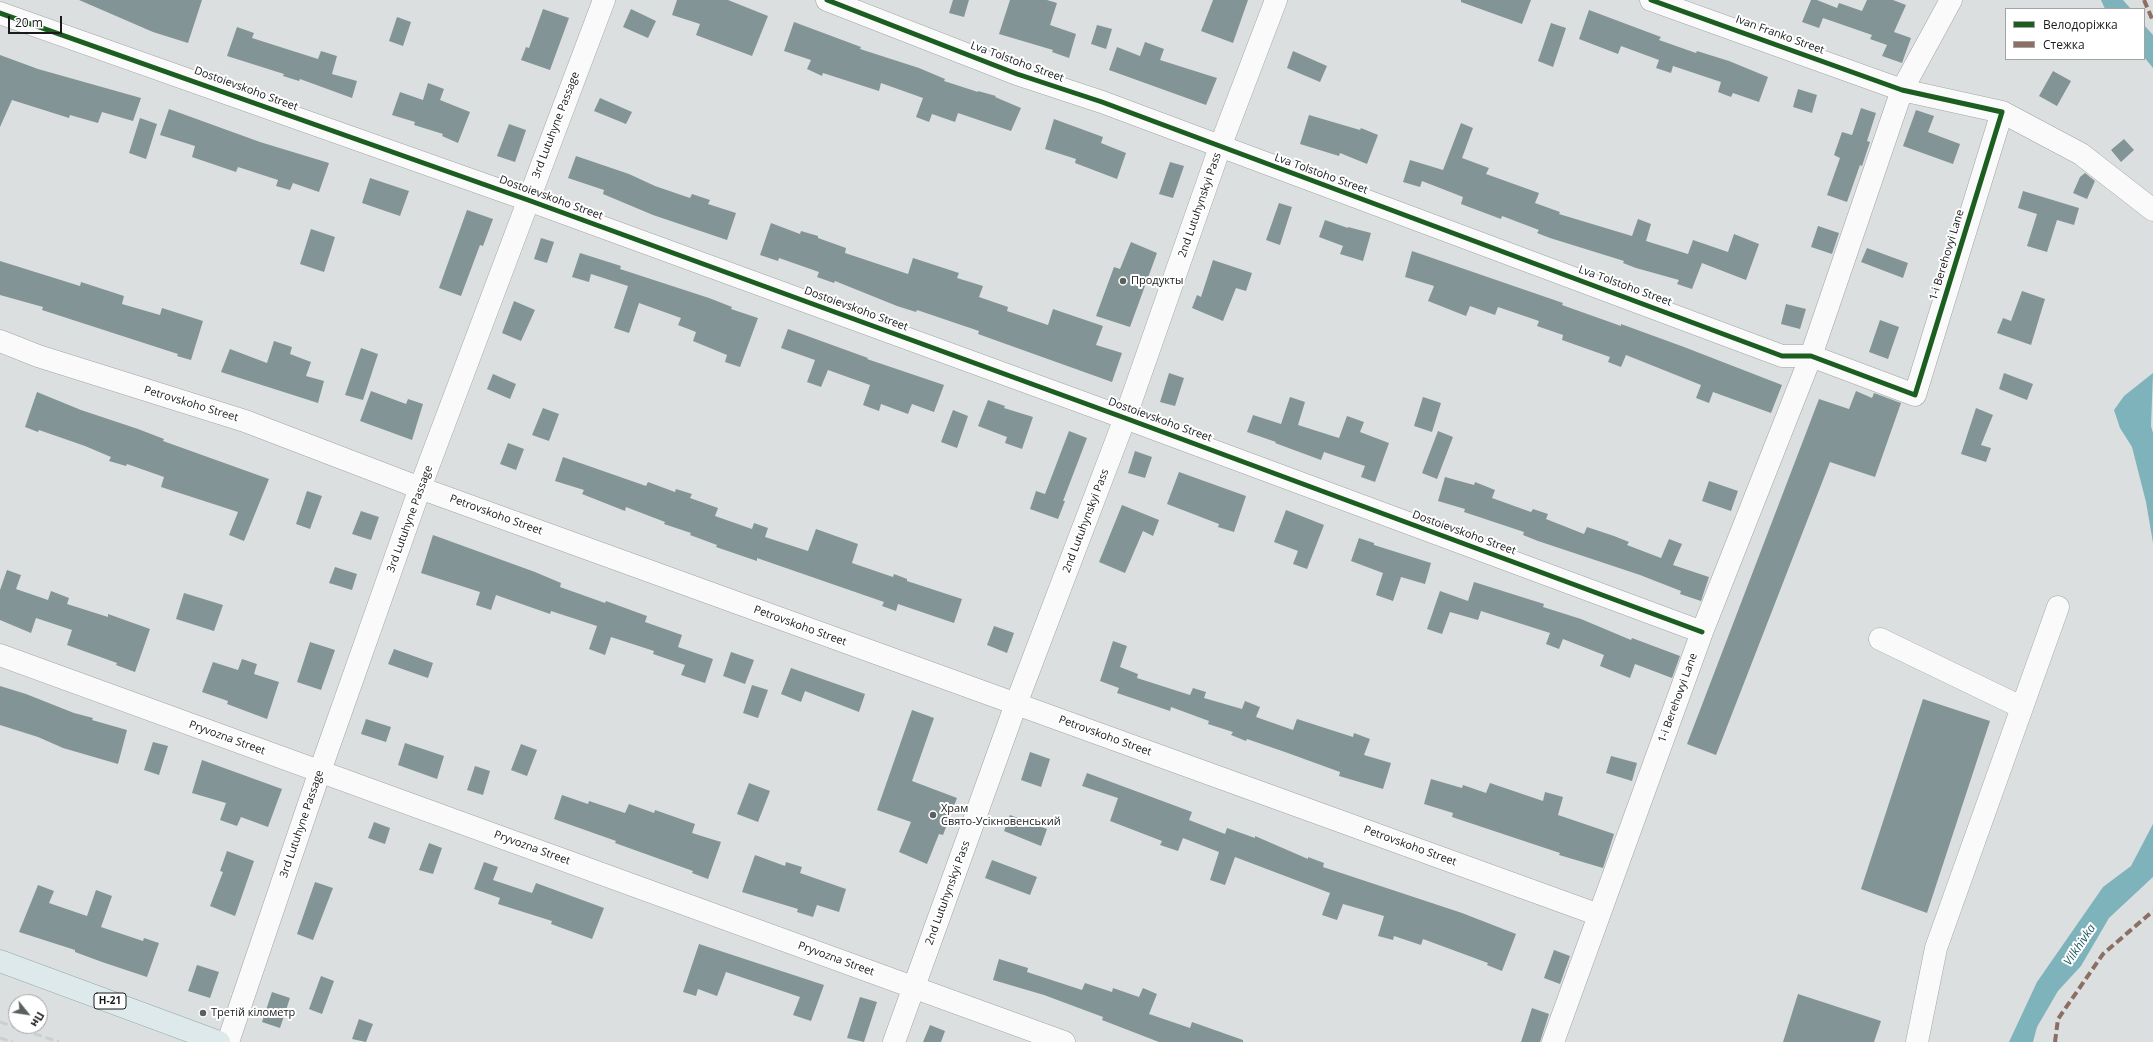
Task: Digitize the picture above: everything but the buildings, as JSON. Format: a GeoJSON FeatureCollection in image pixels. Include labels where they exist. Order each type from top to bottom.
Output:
{"type":"FeatureCollection","features":[{"type":"Feature","properties":{"kind":"main road","name":"Н-21"},"geometry":{"type":"LineString","coordinates":[[0,961],[219,1042]]}},
{"type":"Feature","properties":{"kind":"street","name":"3rd Lutuhyne Passage"},"geometry":{"type":"LineString","coordinates":[[228,1042],[320,771],[420,488],[604,0]]}},
{"type":"Feature","properties":{"kind":"street","name":"Lva Tolstoho Street"},"geometry":{"type":"LineString","coordinates":[[826,0],[1017,74],[1102,102],[1782,356],[1810,356]]}},
{"type":"Feature","properties":{"kind":"street","name":"2nd Lutuhynskyi Pass"},"geometry":{"type":"LineString","coordinates":[[894,1042],[1016,704],[1125,418],[1220,147],[1276,0]]}},
{"type":"Feature","properties":{"kind":"street","name":"Ivan Franko Street"},"geometry":{"type":"LineString","coordinates":[[1651,0],[1902,90]]}},
{"type":"Feature","properties":{"kind":"street","name":"1-i Berehovyi Lane"},"geometry":{"type":"LineString","coordinates":[[1553,1042],[1702,632],[1810,356],[1902,90],[1951,0]]}},
{"type":"Feature","properties":{"kind":"street","name":"Dostoievskoho Street"},"geometry":{"type":"LineString","coordinates":[[0,13],[528,200],[1125,418],[1702,632]]}},
{"type":"Feature","properties":{"kind":"street"},"geometry":{"type":"LineString","coordinates":[[1902,90],[2002,112],[2081,154],[2153,210]]}},
{"type":"Feature","properties":{"kind":"street","name":"1-i Berehovyi Lane"},"geometry":{"type":"LineString","coordinates":[[1810,356],[1915,395],[2002,112]]}},
{"type":"Feature","properties":{"kind":"street","name":"Petrovskoho Street"},"geometry":{"type":"LineString","coordinates":[[0,341],[38,356],[245,421],[420,488],[1599,914]]}},
{"type":"Feature","properties":{"kind":"street"},"geometry":{"type":"LineString","coordinates":[[1917,1042],[1936,948],[2058,607]]}},
{"type":"Feature","properties":{"kind":"street"},"geometry":{"type":"LineString","coordinates":[[1880,640],[2021,707]]}},
{"type":"Feature","properties":{"kind":"street","name":"Pryvozna Street"},"geometry":{"type":"LineString","coordinates":[[0,655],[1064,1042]]}},
{"type":"Feature","properties":{"kind":"water"},"geometry":{"type":"Polygon","coordinates":[[[2101,0],[2123,0],[2130,8],[2105,8],[2101,0]]]}},
{"type":"Feature","properties":{"kind":"water"},"geometry":{"type":"Polygon","coordinates":[[[2145,26],[2153,35],[2153,68],[2145,58],[2145,26]]]}},
{"type":"Feature","properties":{"kind":"water"},"geometry":{"type":"Polygon","coordinates":[[[2153,373],[2151,426],[2153,433],[2153,543],[2146,502],[2132,447],[2120,428],[2114,410],[2124,396],[2153,373]]]}},
{"type":"Feature","properties":{"kind":"water","name":"Vilkhivka"},"geometry":{"type":"Polygon","coordinates":[[[2153,824],[2153,877],[2109,918],[2081,966],[2058,991],[2037,1027],[2033,1042],[2009,1042],[2037,982],[2103,887],[2131,866],[2153,824]]]}},
{"type":"Feature","properties":{"kind":"railway"},"geometry":{"type":"LineString","coordinates":[[0,1022],[59,1042]]}},
{"type":"Feature","properties":{"kind":"railway"},"geometry":{"type":"LineString","coordinates":[[0,1038],[13,1042]]}},
{"type":"Feature","properties":{"kind":"marked path"},"geometry":{"type":"LineString","coordinates":[[2144,0],[2153,21]]}},
{"type":"Feature","properties":{"kind":"marked path"},"geometry":{"type":"LineString","coordinates":[[2055,1042],[2058,1019],[2103,954],[2153,911]]}},
{"type":"Feature","properties":{"kind":"cycle path"},"geometry":{"type":"LineString","coordinates":[[827,0],[1017,74],[1102,102],[1782,356],[1811,356],[1915,395],[2002,112],[1902,90],[1651,0]]}},
{"type":"Feature","properties":{"kind":"cycle path"},"geometry":{"type":"LineString","coordinates":[[0,13],[528,200],[1125,418],[1702,632]]}},
{"type":"Feature","properties":{"kind":"place","name":"Продукты"},"geometry":{"type":"Point","coordinates":[1123,281]}},
{"type":"Feature","properties":{"kind":"place","name":"Храм Свято-Усікновенський"},"geometry":{"type":"Point","coordinates":[933,815]}},
{"type":"Feature","properties":{"kind":"place","name":"Третій кілометр"},"geometry":{"type":"Point","coordinates":[203,1013]}}]}
